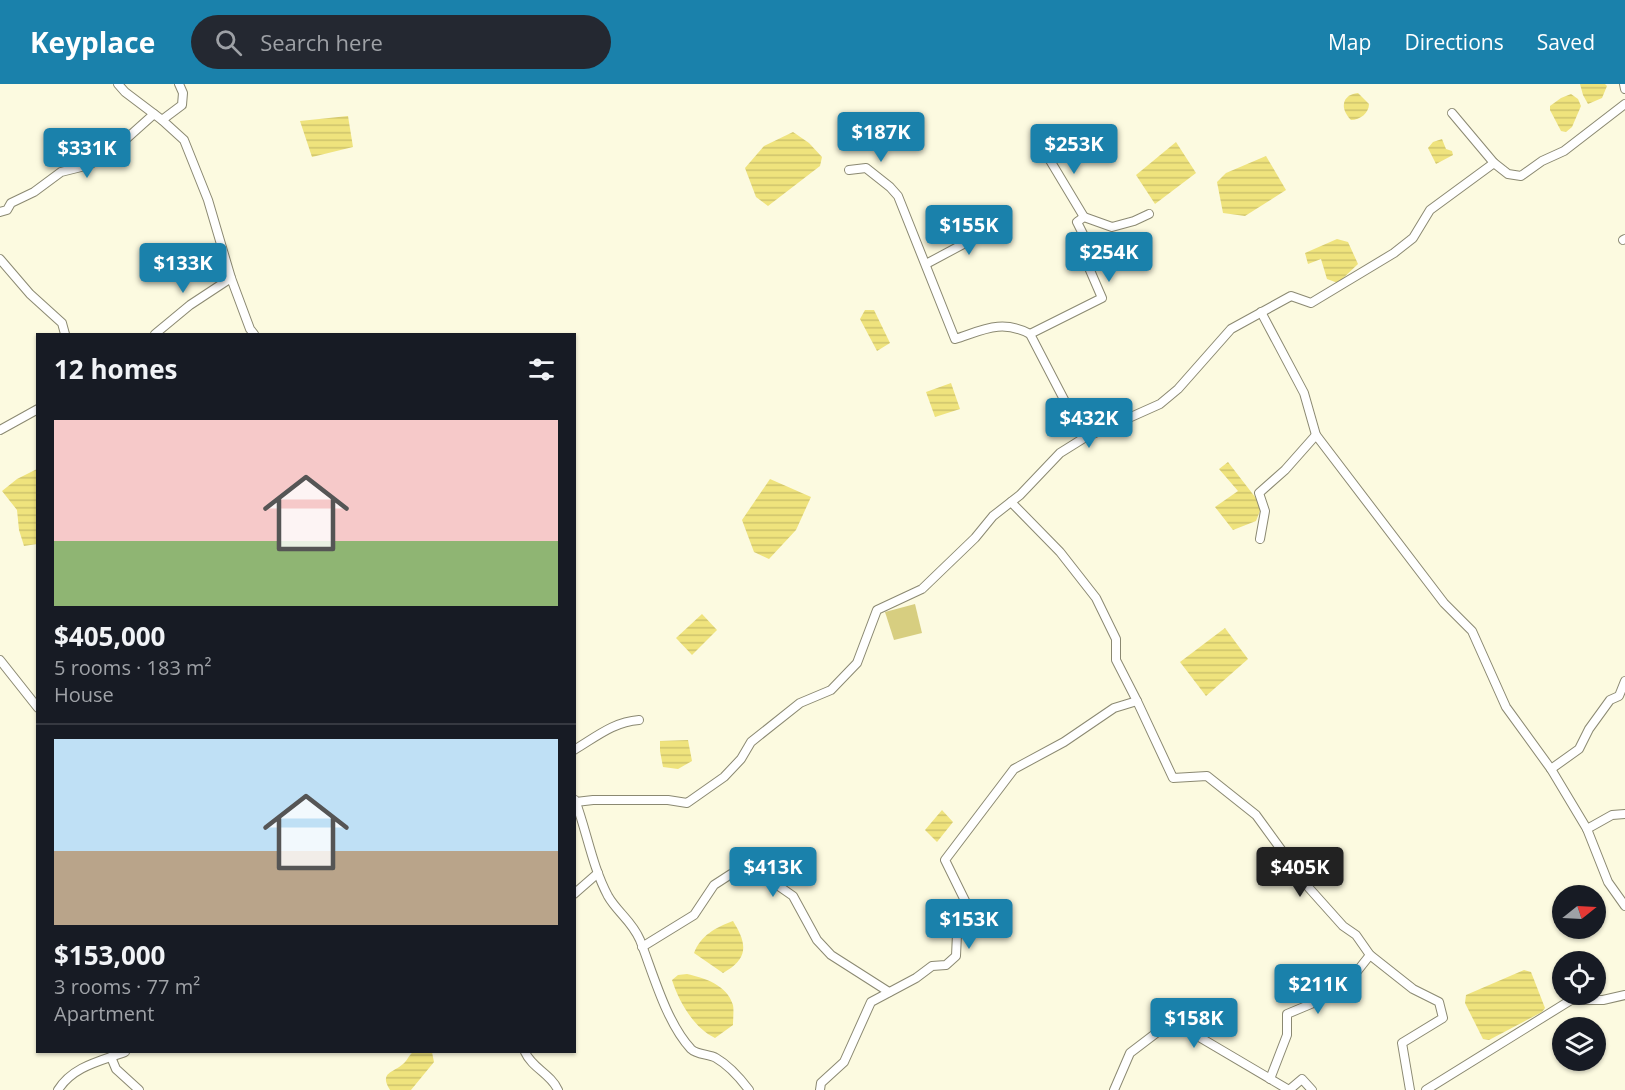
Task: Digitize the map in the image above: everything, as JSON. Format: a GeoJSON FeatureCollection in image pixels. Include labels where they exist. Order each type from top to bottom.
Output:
{"type":"FeatureCollection","features":[{"type":"Feature","properties":{"kind":"street"},"geometry":{"type":"LineString","coordinates":[[118,84],[184,140],[208,200],[231,278],[253,333]]}},
{"type":"Feature","properties":{"kind":"street"},"geometry":{"type":"LineString","coordinates":[[162,120],[182,105],[183,93],[179,84]]}},
{"type":"Feature","properties":{"kind":"street"},"geometry":{"type":"LineString","coordinates":[[1624,84],[1625,89]]}},
{"type":"Feature","properties":{"kind":"street"},"geometry":{"type":"LineString","coordinates":[[1452,113],[1494,163],[1508,174],[1521,176],[1564,151],[1625,104]]}},
{"type":"Feature","properties":{"kind":"street"},"geometry":{"type":"LineString","coordinates":[[0,212],[7,210],[11,203],[34,192],[61,172],[89,165],[103,157],[154,114]]}},
{"type":"Feature","properties":{"kind":"street"},"geometry":{"type":"LineString","coordinates":[[1042,147],[1084,217],[1112,227],[1149,214]]}},
{"type":"Feature","properties":{"kind":"street"},"geometry":{"type":"LineString","coordinates":[[576,801],[668,800],[687,803],[724,777],[741,759],[751,741],[800,703],[831,690],[857,663],[877,610],[922,589],[975,538],[993,516],[1011,502],[1060,453],[1084,438],[1160,404],[1178,389],[1231,329],[1291,296],[1311,303],[1394,253],[1413,238],[1430,210],[1494,163]]}},
{"type":"Feature","properties":{"kind":"street"},"geometry":{"type":"LineString","coordinates":[[849,170],[866,168],[898,196],[955,339],[1000,325],[1019,328],[1030,334],[1084,438]]}},
{"type":"Feature","properties":{"kind":"street"},"geometry":{"type":"LineString","coordinates":[[1030,334],[1102,298],[1086,261],[1089,246],[1077,222],[1084,217]]}},
{"type":"Feature","properties":{"kind":"street"},"geometry":{"type":"LineString","coordinates":[[926,264],[999,225]]}},
{"type":"Feature","properties":{"kind":"street"},"geometry":{"type":"LineString","coordinates":[[0,259],[30,294],[62,323],[65,333]]}},
{"type":"Feature","properties":{"kind":"street"},"geometry":{"type":"LineString","coordinates":[[156,333],[190,305],[231,278]]}},
{"type":"Feature","properties":{"kind":"street"},"geometry":{"type":"LineString","coordinates":[[1261,312],[1304,393],[1316,435],[1444,603],[1473,631],[1506,707],[1551,769],[1587,829],[1608,882],[1625,906]]}},
{"type":"Feature","properties":{"kind":"street"},"geometry":{"type":"LineString","coordinates":[[0,430],[36,410]]}},
{"type":"Feature","properties":{"kind":"street"},"geometry":{"type":"LineString","coordinates":[[1260,539],[1265,511],[1259,493],[1285,470],[1316,435]]}},
{"type":"Feature","properties":{"kind":"street"},"geometry":{"type":"LineString","coordinates":[[1011,502],[1060,552],[1096,598],[1116,639],[1116,660],[1173,778],[1207,776],[1256,815],[1309,888],[1343,926],[1356,935],[1370,955],[1413,989],[1438,1002],[1443,1018],[1401,1043],[1410,1090]]}},
{"type":"Feature","properties":{"kind":"street"},"geometry":{"type":"LineString","coordinates":[[0,660],[36,705]]}},
{"type":"Feature","properties":{"kind":"street"},"geometry":{"type":"LineString","coordinates":[[1551,769],[1579,749],[1589,729],[1610,700],[1619,696],[1625,681]]}},
{"type":"Feature","properties":{"kind":"street"},"geometry":{"type":"LineString","coordinates":[[820,1090],[821,1083],[844,1062],[871,1002],[932,966],[946,965],[956,957],[957,934],[974,919],[945,860],[1014,769],[1064,742],[1114,708],[1137,701]]}},
{"type":"Feature","properties":{"kind":"street"},"geometry":{"type":"LineString","coordinates":[[576,749],[623,721],[639,720]]}},
{"type":"Feature","properties":{"kind":"street"},"geometry":{"type":"LineString","coordinates":[[576,804],[591,856],[609,898],[629,920],[664,1004],[692,1050],[715,1058],[735,1073],[749,1090]]}},
{"type":"Feature","properties":{"kind":"street"},"geometry":{"type":"LineString","coordinates":[[1587,829],[1612,815],[1625,814]]}},
{"type":"Feature","properties":{"kind":"street"},"geometry":{"type":"LineString","coordinates":[[576,892],[598,873]]}},
{"type":"Feature","properties":{"kind":"street"},"geometry":{"type":"LineString","coordinates":[[642,947],[694,915],[714,885],[730,873],[760,873],[793,896],[817,940],[831,955],[890,992]]}},
{"type":"Feature","properties":{"kind":"street"},"geometry":{"type":"LineString","coordinates":[[1270,1079],[1287,1035],[1287,1014],[1311,1004],[1325,989],[1347,984],[1370,955]]}},
{"type":"Feature","properties":{"kind":"street"},"geometry":{"type":"LineString","coordinates":[[1426,1090],[1571,1000],[1603,1000],[1625,995]]}},
{"type":"Feature","properties":{"kind":"street"},"geometry":{"type":"LineString","coordinates":[[1114,1090],[1130,1053],[1172,1021],[1289,1090],[1302,1079],[1312,1090]]}},
{"type":"Feature","properties":{"kind":"street"},"geometry":{"type":"LineString","coordinates":[[58,1090],[70,1075],[105,1057],[122,1053]]}},
{"type":"Feature","properties":{"kind":"street"},"geometry":{"type":"LineString","coordinates":[[525,1053],[528,1060],[554,1082],[558,1090]]}},
{"type":"Feature","properties":{"kind":"street"},"geometry":{"type":"LineString","coordinates":[[111,1057],[116,1069],[139,1090]]}},
{"type":"Feature","properties":{"kind":"shaded area"},"geometry":{"type":"Polygon","coordinates":[[[1580,84],[1605,84],[1607,86],[1602,98],[1588,104],[1580,84]]]}},
{"type":"Feature","properties":{"kind":"shaded area"},"geometry":{"type":"Polygon","coordinates":[[[1358,93],[1369,104],[1369,107],[1358,119],[1351,120],[1347,116],[1344,103],[1352,94],[1358,93]]]}},
{"type":"Feature","properties":{"kind":"shaded area"},"geometry":{"type":"Polygon","coordinates":[[[1571,94],[1578,99],[1581,106],[1572,127],[1566,132],[1561,131],[1550,106],[1571,94]]]}},
{"type":"Feature","properties":{"kind":"shaded area"},"geometry":{"type":"Polygon","coordinates":[[[348,116],[353,147],[312,157],[300,121],[348,116]]]}},
{"type":"Feature","properties":{"kind":"shaded area"},"geometry":{"type":"Polygon","coordinates":[[[793,132],[809,143],[822,157],[820,166],[768,206],[756,197],[745,168],[764,146],[793,132]]]}},
{"type":"Feature","properties":{"kind":"shaded area"},"geometry":{"type":"Polygon","coordinates":[[[1442,139],[1446,149],[1452,151],[1453,155],[1436,164],[1428,148],[1433,142],[1442,139]]]}},
{"type":"Feature","properties":{"kind":"shaded area"},"geometry":{"type":"Polygon","coordinates":[[[1176,142],[1196,173],[1155,204],[1136,175],[1176,142]]]}},
{"type":"Feature","properties":{"kind":"shaded area"},"geometry":{"type":"Polygon","coordinates":[[[1266,156],[1286,190],[1245,216],[1223,213],[1217,182],[1226,173],[1266,156]]]}},
{"type":"Feature","properties":{"kind":"shaded area"},"geometry":{"type":"Polygon","coordinates":[[[1337,239],[1348,242],[1358,264],[1338,283],[1327,279],[1321,259],[1308,264],[1305,253],[1337,239]]]}},
{"type":"Feature","properties":{"kind":"shaded area"},"geometry":{"type":"Polygon","coordinates":[[[865,310],[874,310],[890,343],[877,351],[860,319],[865,310]]]}},
{"type":"Feature","properties":{"kind":"shaded area"},"geometry":{"type":"Polygon","coordinates":[[[951,383],[960,409],[935,417],[926,392],[951,383]]]}},
{"type":"Feature","properties":{"kind":"shaded area"},"geometry":{"type":"Polygon","coordinates":[[[1228,462],[1262,506],[1256,521],[1233,530],[1215,507],[1238,491],[1219,469],[1228,462]]]}},
{"type":"Feature","properties":{"kind":"shaded area"},"geometry":{"type":"Polygon","coordinates":[[[36,470],[36,544],[24,546],[19,530],[17,510],[2,491],[17,479],[36,470]]]}},
{"type":"Feature","properties":{"kind":"shaded area"},"geometry":{"type":"Polygon","coordinates":[[[770,479],[811,497],[796,530],[769,559],[754,552],[742,520],[770,479]]]}},
{"type":"Feature","properties":{"kind":"shaded area"},"geometry":{"type":"Polygon","coordinates":[[[915,604],[922,633],[894,640],[885,612],[915,604]]]}},
{"type":"Feature","properties":{"kind":"shaded area"},"geometry":{"type":"Polygon","coordinates":[[[702,614],[717,630],[692,655],[676,638],[702,614]]]}},
{"type":"Feature","properties":{"kind":"shaded area"},"geometry":{"type":"Polygon","coordinates":[[[1225,628],[1248,659],[1206,696],[1180,662],[1225,628]]]}},
{"type":"Feature","properties":{"kind":"shaded area"},"geometry":{"type":"Polygon","coordinates":[[[688,740],[692,761],[678,769],[663,767],[660,741],[688,740]]]}},
{"type":"Feature","properties":{"kind":"shaded area"},"geometry":{"type":"Polygon","coordinates":[[[942,810],[953,822],[937,842],[925,830],[942,810]]]}},
{"type":"Feature","properties":{"kind":"shaded area"},"geometry":{"type":"Polygon","coordinates":[[[733,921],[741,937],[743,951],[737,962],[723,973],[694,953],[709,933],[733,921]]]}},
{"type":"Feature","properties":{"kind":"shaded area"},"geometry":{"type":"Polygon","coordinates":[[[1524,970],[1531,972],[1545,1008],[1542,1012],[1489,1040],[1483,1039],[1465,1003],[1466,995],[1524,970]]]}},
{"type":"Feature","properties":{"kind":"shaded area"},"geometry":{"type":"Polygon","coordinates":[[[687,974],[721,987],[730,998],[733,1007],[733,1025],[715,1038],[700,1028],[688,1014],[679,997],[672,980],[678,975],[687,974]]]}},
{"type":"Feature","properties":{"kind":"shaded area"},"geometry":{"type":"Polygon","coordinates":[[[412,1053],[432,1053],[434,1062],[411,1090],[390,1090],[386,1080],[387,1076],[404,1063],[412,1053]]]}}]}
